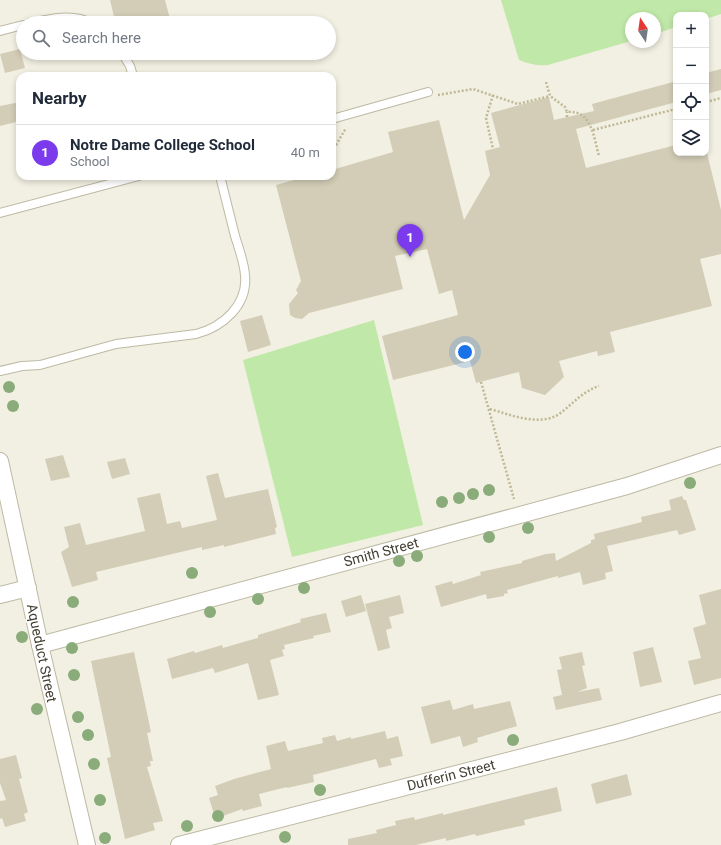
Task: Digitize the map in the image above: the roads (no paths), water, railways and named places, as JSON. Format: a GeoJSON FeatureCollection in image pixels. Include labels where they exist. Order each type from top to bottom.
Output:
{"type":"FeatureCollection","features":[{"type":"Feature","properties":{"kind":"street","name":"Smith Street"},"geometry":{"type":"LineString","coordinates":[[40,645],[627,486],[721,455]]}},
{"type":"Feature","properties":{"kind":"street","name":"Aqueduct Street"},"geometry":{"type":"LineString","coordinates":[[0,462],[40,645],[87,845]]}},
{"type":"Feature","properties":{"kind":"street"},"geometry":{"type":"LineString","coordinates":[[0,595],[28,588]]}},
{"type":"Feature","properties":{"kind":"street","name":"Dufferin Street"},"geometry":{"type":"LineString","coordinates":[[179,845],[620,732],[721,703]]}},
{"type":"Feature","properties":{"kind":"lane"},"geometry":{"type":"LineString","coordinates":[[0,30],[16,27]]}},
{"type":"Feature","properties":{"kind":"lane"},"geometry":{"type":"LineString","coordinates":[[126,60],[132,72]]}},
{"type":"Feature","properties":{"kind":"lane"},"geometry":{"type":"LineString","coordinates":[[336,118],[428,92]]}},
{"type":"Feature","properties":{"kind":"lane"},"geometry":{"type":"LineString","coordinates":[[0,213],[124,180]]}},
{"type":"Feature","properties":{"kind":"lane"},"geometry":{"type":"LineString","coordinates":[[0,371],[40,364],[116,344],[196,334],[205,331],[226,319],[239,304],[245,281],[244,269],[221,180]]}},
{"type":"Feature","properties":{"kind":"place","name":"Notre Dame College School"},"geometry":{"type":"Point","coordinates":[410,257]}}]}
